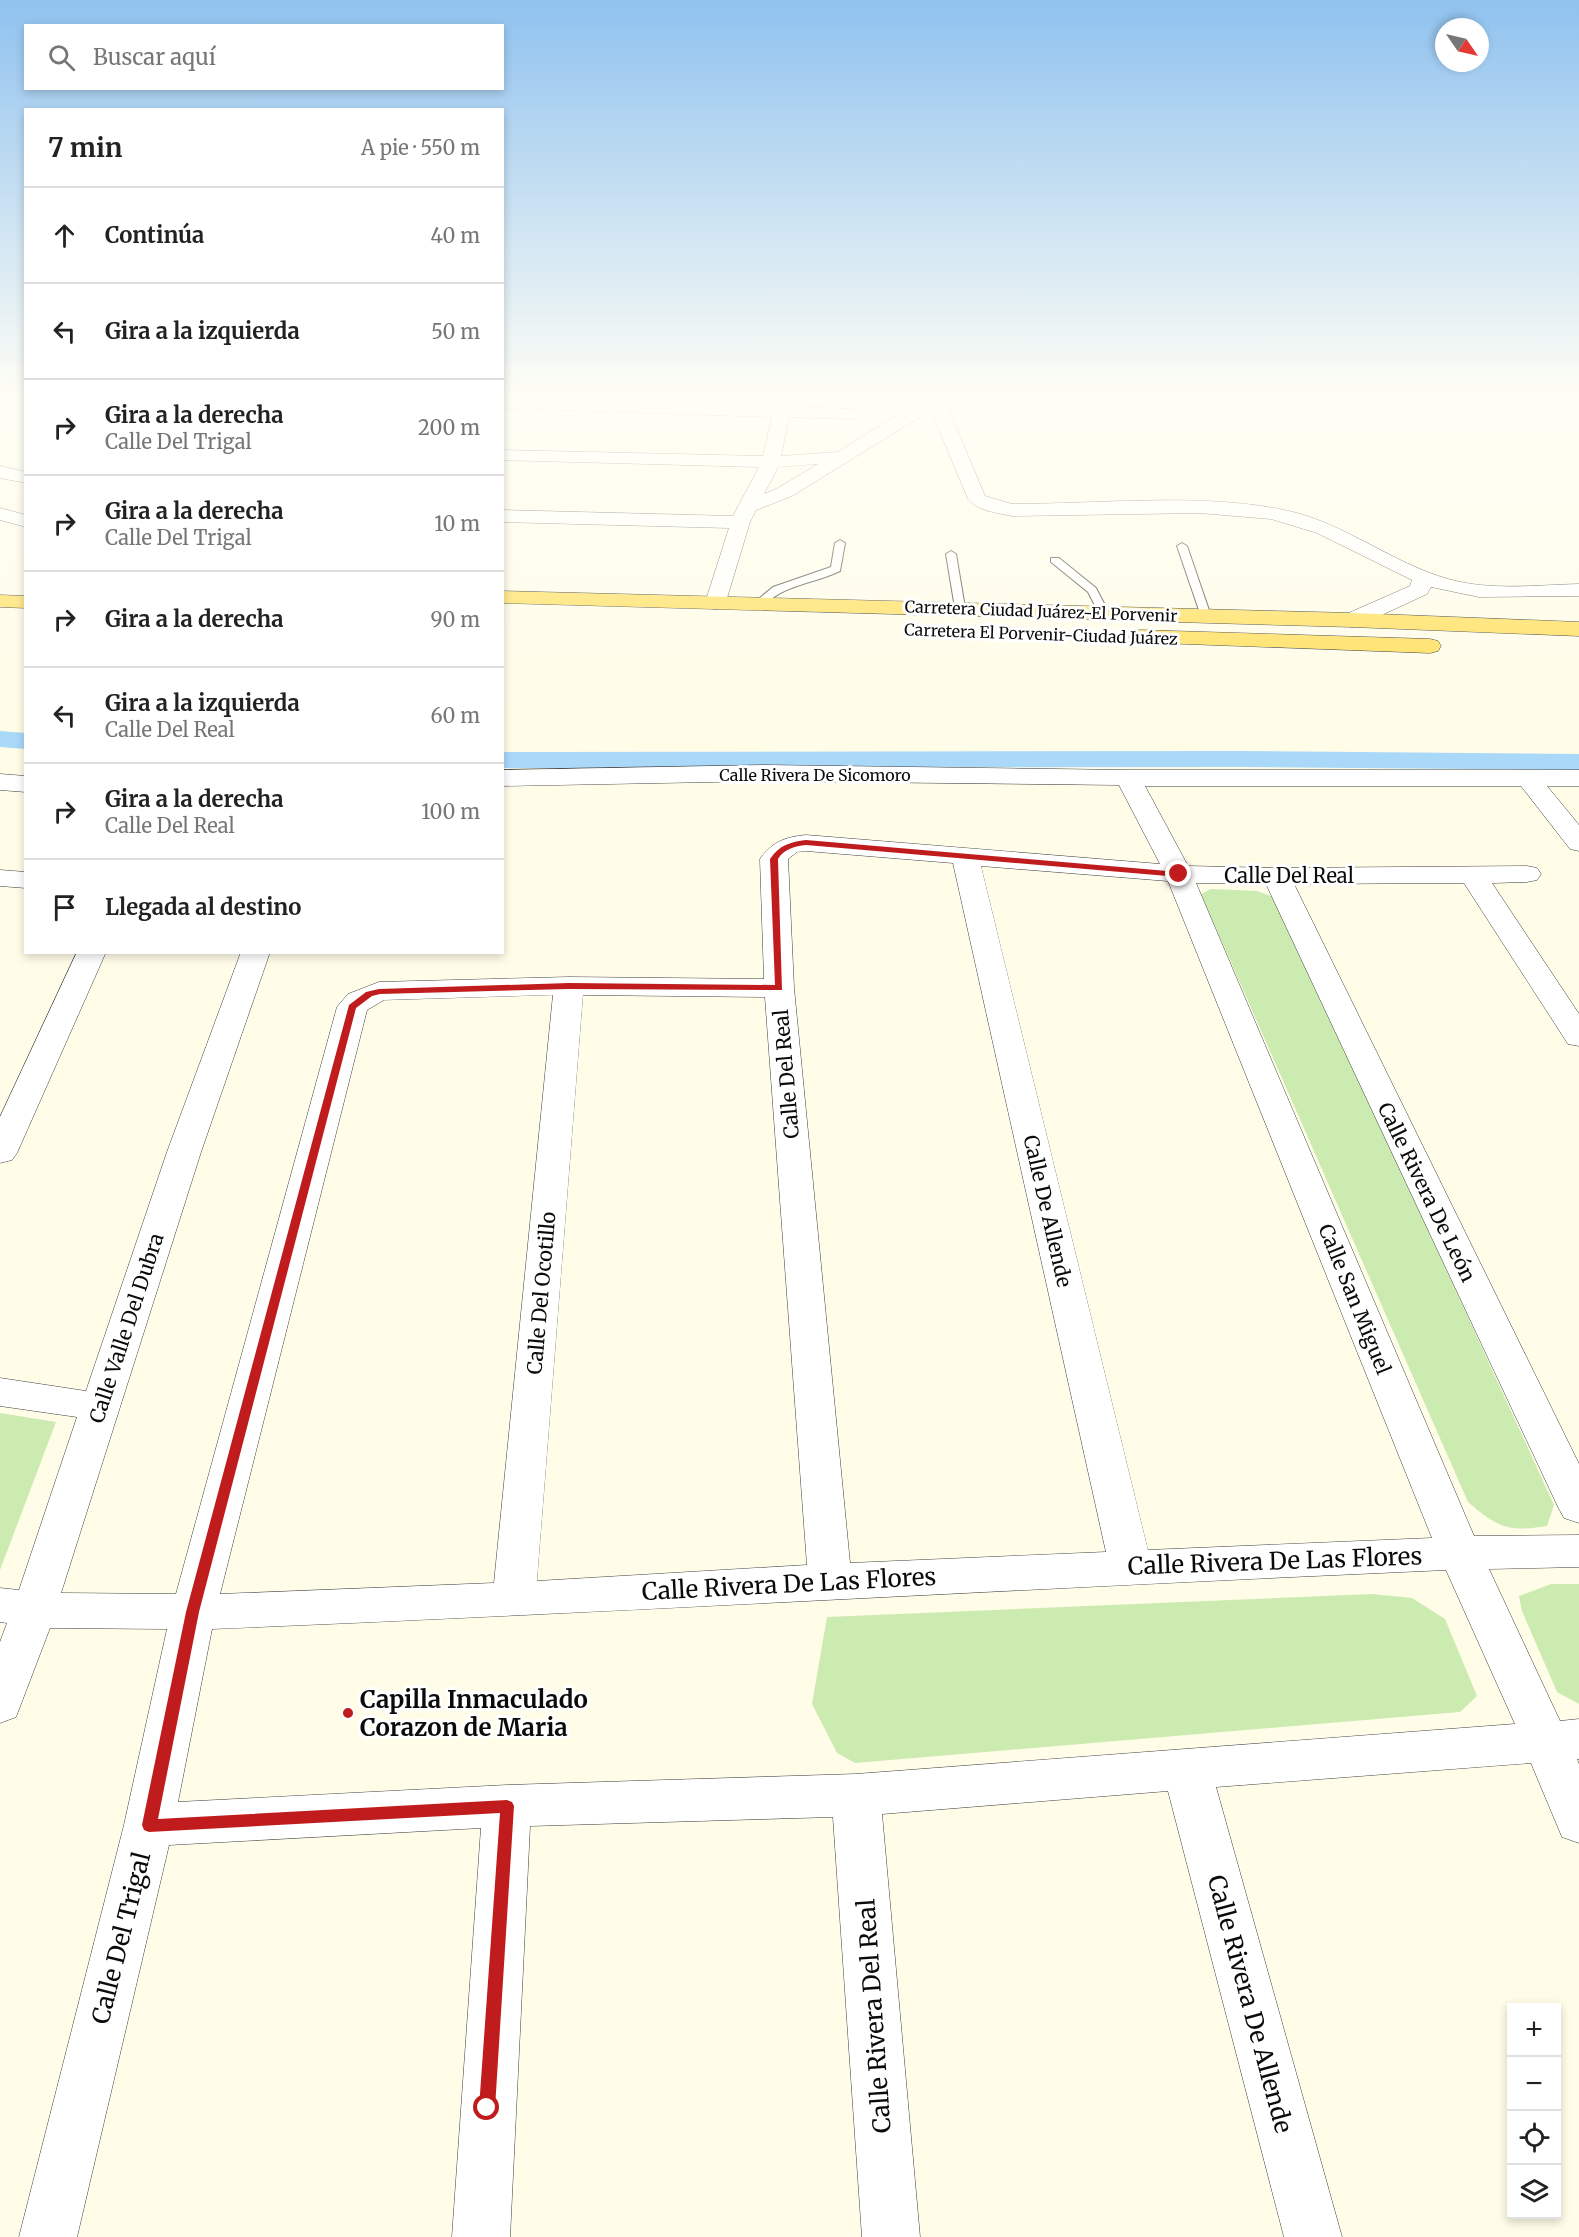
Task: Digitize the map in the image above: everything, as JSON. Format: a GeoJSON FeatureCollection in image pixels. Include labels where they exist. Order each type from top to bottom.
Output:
{"type":"FeatureCollection","features":[{"type":"Feature","properties":{"kind":"main road","name":"Carretera Ciudad Juárez-El Porvenir"},"geometry":{"type":"LineString","coordinates":[[504,597],[960,608],[1579,629]]}},
{"type":"Feature","properties":{"kind":"main road"},"geometry":{"type":"LineString","coordinates":[[0,601],[24,602]]}},
{"type":"Feature","properties":{"kind":"main road"},"geometry":{"type":"LineString","coordinates":[[504,618],[634,621]]}},
{"type":"Feature","properties":{"kind":"main road","name":"Carretera El Porvenir-Ciudad Juárez"},"geometry":{"type":"LineString","coordinates":[[1125,636],[1448,646]]}},
{"type":"Feature","properties":{"kind":"street"},"geometry":{"type":"LineString","coordinates":[[716,603],[745,514],[752,500]]}},
{"type":"Feature","properties":{"kind":"street"},"geometry":{"type":"LineString","coordinates":[[504,516],[745,514],[770,500]]}},
{"type":"Feature","properties":{"kind":"street"},"geometry":{"type":"LineString","coordinates":[[980,500],[1012,510],[1195,507],[1288,516],[1321,526],[1423,578],[1485,592],[1579,590]]}},
{"type":"Feature","properties":{"kind":"street"},"geometry":{"type":"LineString","coordinates":[[0,514],[24,520]]}},
{"type":"Feature","properties":{"kind":"street"},"geometry":{"type":"LineString","coordinates":[[1352,620],[1420,590],[1423,578]]}},
{"type":"Feature","properties":{"kind":"street","name":"Calle Rivera De Sicomoro"},"geometry":{"type":"LineString","coordinates":[[504,778],[764,773],[1128,778],[1579,778]]}},
{"type":"Feature","properties":{"kind":"street","name":"Calle San Miguel"},"geometry":{"type":"LineString","coordinates":[[1128,778],[1179,874],[1460,1553],[1562,1741],[1579,1822]]}},
{"type":"Feature","properties":{"kind":"street"},"geometry":{"type":"LineString","coordinates":[[1528,778],[1579,843]]}},
{"type":"Feature","properties":{"kind":"street"},"geometry":{"type":"LineString","coordinates":[[0,782],[24,784]]}},
{"type":"Feature","properties":{"kind":"street","name":"Calle Del Real"},"geometry":{"type":"LineString","coordinates":[[830,1581],[779,988],[774,859],[778,852],[794,844],[806,843],[1179,874],[1276,876],[1527,874]]}},
{"type":"Feature","properties":{"kind":"street","name":"Calle De Allende"},"geometry":{"type":"LineString","coordinates":[[965,856],[1131,1567]]}},
{"type":"Feature","properties":{"kind":"street"},"geometry":{"type":"LineString","coordinates":[[1473,875],[1579,1037]]}},
{"type":"Feature","properties":{"kind":"street","name":"Calle Rivera De León"},"geometry":{"type":"LineString","coordinates":[[1276,876],[1579,1507]]}},
{"type":"Feature","properties":{"kind":"street"},"geometry":{"type":"LineString","coordinates":[[0,878],[24,880]]}},
{"type":"Feature","properties":{"kind":"street"},"geometry":{"type":"LineString","coordinates":[[0,1153],[91,954]]}},
{"type":"Feature","properties":{"kind":"street","name":"Calle Valle Del Dubra"},"geometry":{"type":"LineString","coordinates":[[0,1704],[17,1608],[100,1407],[184,1152],[255,954]]}},
{"type":"Feature","properties":{"kind":"street"},"geometry":{"type":"LineString","coordinates":[[569,986],[779,988]]}},
{"type":"Feature","properties":{"kind":"street","name":"Calle Del Trigal"},"geometry":{"type":"LineString","coordinates":[[48,2237],[149,1825],[193,1612],[352,1007],[369,994],[379,991],[569,986]]}},
{"type":"Feature","properties":{"kind":"street","name":"Calle Del Ocotillo"},"geometry":{"type":"LineString","coordinates":[[514,1599],[569,986]]}},
{"type":"Feature","properties":{"kind":"street"},"geometry":{"type":"LineString","coordinates":[[0,1392],[100,1407]]}},
{"type":"Feature","properties":{"kind":"street","name":"Calle Rivera De Las Flores"},"geometry":{"type":"LineString","coordinates":[[17,1608],[193,1612],[514,1599],[1131,1567],[1460,1553],[1579,1551]]}},
{"type":"Feature","properties":{"kind":"street"},"geometry":{"type":"LineString","coordinates":[[149,1825],[507,1806],[856,1795],[1562,1741]]}},
{"type":"Feature","properties":{"kind":"street","name":"Calle Rivera De Allende"},"geometry":{"type":"LineString","coordinates":[[1187,1771],[1313,2237]]}},
{"type":"Feature","properties":{"kind":"street","name":"Calle Rivera Del Real"},"geometry":{"type":"LineString","coordinates":[[856,1795],[891,2237]]}},
{"type":"Feature","properties":{"kind":"street"},"geometry":{"type":"LineString","coordinates":[[481,2237],[507,1806]]}},
{"type":"Feature","properties":{"kind":"lane"},"geometry":{"type":"LineString","coordinates":[[759,604],[769,592],[788,583],[826,575],[836,569],[840,543]]}},
{"type":"Feature","properties":{"kind":"lane"},"geometry":{"type":"LineString","coordinates":[[1182,546],[1206,616]]}},
{"type":"Feature","properties":{"kind":"lane"},"geometry":{"type":"LineString","coordinates":[[951,554],[960,608]]}},
{"type":"Feature","properties":{"kind":"lane"},"geometry":{"type":"LineString","coordinates":[[1054,560],[1092,590],[1104,613]]}},
{"type":"Feature","properties":{"kind":"green space"},"geometry":{"type":"Polygon","coordinates":[[[1211,889],[1257,891],[1276,898],[1554,1505],[1547,1526],[1513,1528],[1504,1526],[1488,1518],[1468,1502],[1201,894],[1211,889]]]}},
{"type":"Feature","properties":{"kind":"green space"},"geometry":{"type":"Polygon","coordinates":[[[0,1413],[56,1422],[0,1570],[0,1413]]]}},
{"type":"Feature","properties":{"kind":"green space"},"geometry":{"type":"Polygon","coordinates":[[[1551,1584],[1579,1584],[1579,1704],[1557,1692],[1522,1611],[1519,1596],[1551,1584]]]}},
{"type":"Feature","properties":{"kind":"green space"},"geometry":{"type":"Polygon","coordinates":[[[1372,1594],[1412,1598],[1445,1619],[1477,1696],[1460,1712],[855,1763],[837,1753],[812,1704],[827,1617],[1372,1594]]]}},
{"type":"Feature","properties":{"kind":"waterway"},"geometry":{"type":"LineString","coordinates":[[0,739],[24,741]]}},
{"type":"Feature","properties":{"kind":"waterway"},"geometry":{"type":"LineString","coordinates":[[504,760],[1239,759],[1579,762]]}},
{"type":"Feature","properties":{"kind":"place","name":"Capilla Inmaculado Corazon de Maria"},"geometry":{"type":"Point","coordinates":[348,1713]}},
{"type":"Feature","properties":{"kind":"route"},"geometry":{"type":"LineString","coordinates":[[487,2108],[507,1806],[149,1825],[193,1612],[352,1007],[369,994],[379,991],[569,986],[779,988],[774,859],[778,852],[794,844],[806,843],[1179,874]]}}]}
